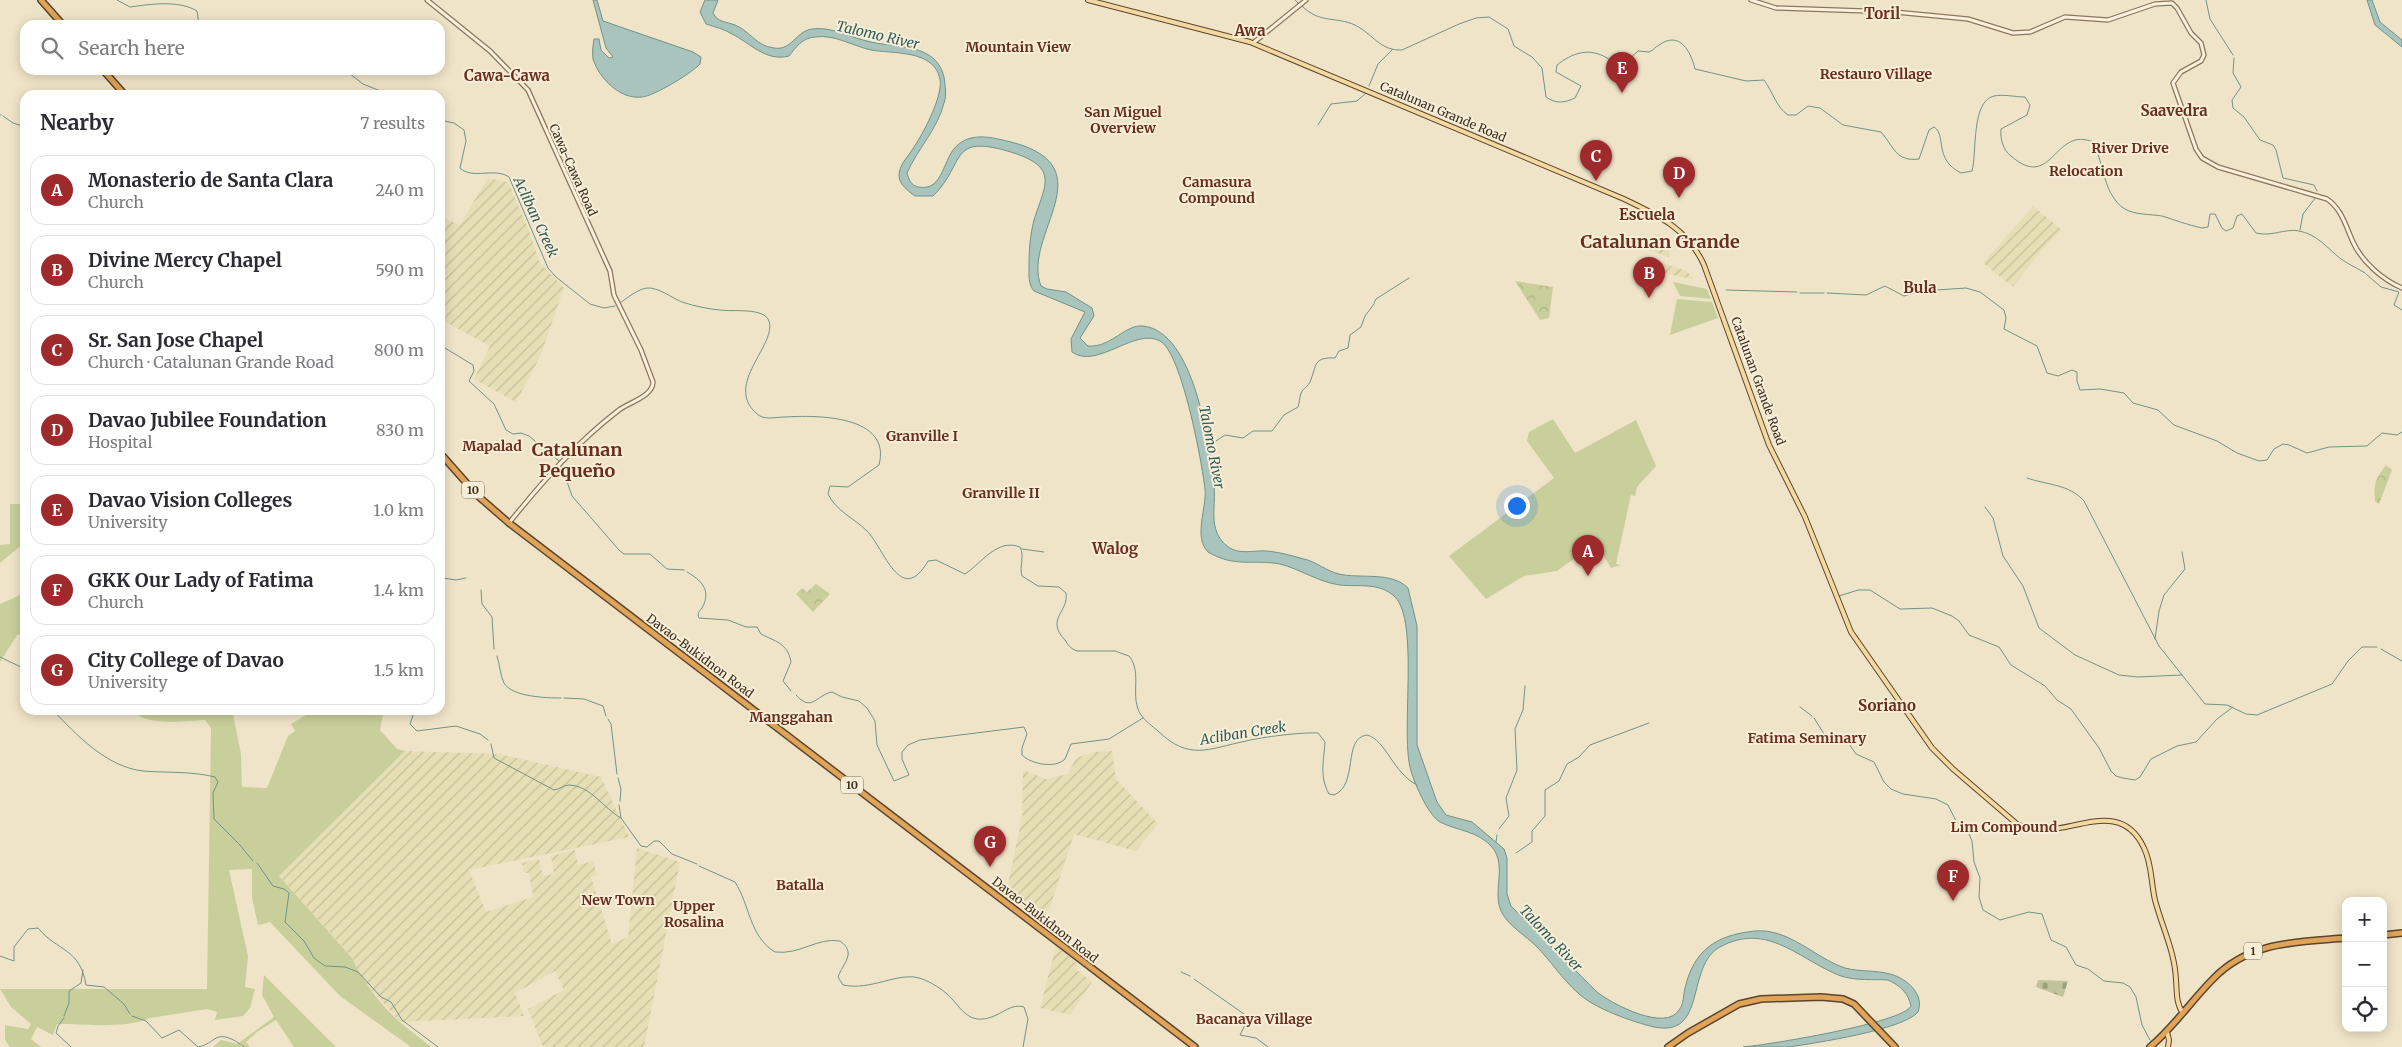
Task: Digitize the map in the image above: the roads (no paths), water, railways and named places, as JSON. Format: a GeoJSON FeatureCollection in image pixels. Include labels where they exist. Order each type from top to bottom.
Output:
{"type":"FeatureCollection","features":[{"type":"Feature","properties":{"kind":"highway"},"geometry":{"type":"LineString","coordinates":[[41,0],[59,20]]}},
{"type":"Feature","properties":{"kind":"highway"},"geometry":{"type":"LineString","coordinates":[[107,75],[121,90]]}},
{"type":"Feature","properties":{"kind":"highway","name":"Davao-Bukidnon Road"},"geometry":{"type":"LineString","coordinates":[[445,459],[478,496],[509,523],[1195,1047]]}},
{"type":"Feature","properties":{"kind":"highway"},"geometry":{"type":"LineString","coordinates":[[2387,935],[2402,933]]}},
{"type":"Feature","properties":{"kind":"highway","name":"1"},"geometry":{"type":"LineString","coordinates":[[2150,1047],[2167,1032],[2218,974],[2232,962],[2252,951],[2278,944],[2342,938]]}},
{"type":"Feature","properties":{"kind":"highway"},"geometry":{"type":"LineString","coordinates":[[1668,1047],[1734,1006],[1761,999],[1837,998],[1854,1004],[1894,1047]]}},
{"type":"Feature","properties":{"kind":"main road","name":"Catalunan Grande Road"},"geometry":{"type":"LineString","coordinates":[[1088,0],[1221,33],[1253,43],[1624,199],[1662,218],[1687,236],[1704,266],[1769,445],[1805,517],[1845,619],[1855,639],[1934,751],[2017,824],[2026,829],[2039,830],[2109,821],[2123,825],[2137,836],[2148,857],[2154,893],[2176,971],[2178,1004],[2184,1013]]}},
{"type":"Feature","properties":{"kind":"main road"},"geometry":{"type":"LineString","coordinates":[[2167,1032],[2168,1047]]}},
{"type":"Feature","properties":{"kind":"street","name":"Cawa-Cawa Road"},"geometry":{"type":"LineString","coordinates":[[427,0],[494,55],[528,90],[610,272],[614,296],[641,350],[653,382],[653,387],[647,394],[621,409],[578,443],[550,473],[509,523]]}},
{"type":"Feature","properties":{"kind":"street"},"geometry":{"type":"LineString","coordinates":[[1253,43],[1306,0]]}},
{"type":"Feature","properties":{"kind":"street"},"geometry":{"type":"LineString","coordinates":[[1751,0],[1776,8],[1895,12],[1962,18],[2013,33],[2033,31],[2065,17],[2108,20],[2155,4],[2172,3],[2177,8],[2191,33],[2202,43],[2201,61],[2181,72],[2173,83],[2194,143],[2202,158],[2218,167],[2327,199],[2340,212],[2353,243],[2362,256],[2383,277],[2402,288]]}},
{"type":"Feature","properties":{"kind":"water"},"geometry":{"type":"Polygon","coordinates":[[[593,0],[597,0],[603,21],[693,52],[701,57],[700,64],[673,84],[648,96],[634,97],[618,91],[605,80],[593,59],[594,39],[599,39],[601,50],[609,58],[613,57],[606,48],[593,0]]]}},
{"type":"Feature","properties":{"kind":"water"},"geometry":{"type":"Polygon","coordinates":[[[705,0],[718,0],[713,13],[717,18],[735,25],[768,47],[785,47],[802,33],[812,29],[827,29],[871,42],[914,49],[933,58],[940,66],[944,77],[945,100],[937,121],[907,173],[911,182],[918,187],[927,187],[933,184],[942,172],[953,149],[965,140],[978,137],[1011,142],[1039,153],[1054,168],[1058,185],[1055,204],[1038,266],[1041,286],[1047,289],[1066,292],[1092,308],[1094,316],[1080,338],[1088,346],[1096,346],[1136,326],[1143,326],[1161,333],[1175,347],[1187,368],[1196,392],[1212,468],[1214,522],[1218,535],[1227,546],[1243,552],[1267,551],[1286,554],[1309,560],[1339,574],[1384,577],[1393,579],[1408,588],[1417,626],[1417,745],[1437,802],[1446,815],[1472,822],[1504,849],[1507,858],[1507,894],[1511,906],[1597,992],[1614,1003],[1638,1014],[1662,1018],[1672,1016],[1682,1005],[1689,975],[1701,954],[1718,941],[1729,936],[1755,931],[1767,931],[1791,939],[1845,968],[1885,973],[1902,979],[1913,988],[1919,999],[1918,1012],[1909,1019],[1858,1035],[1789,1047],[1743,1047],[1805,1038],[1861,1026],[1902,1013],[1911,1006],[1903,990],[1888,980],[1847,978],[1783,946],[1753,938],[1737,940],[1720,947],[1709,956],[1689,1012],[1682,1022],[1671,1028],[1654,1027],[1635,1022],[1603,1009],[1585,999],[1567,982],[1536,946],[1505,918],[1499,905],[1498,897],[1499,863],[1492,847],[1474,834],[1447,825],[1435,818],[1414,781],[1408,750],[1408,651],[1406,628],[1402,610],[1395,597],[1389,592],[1376,587],[1340,585],[1280,564],[1236,562],[1208,552],[1201,538],[1205,489],[1200,457],[1183,386],[1168,350],[1160,341],[1150,338],[1139,339],[1093,356],[1082,356],[1072,352],[1071,339],[1085,312],[1034,291],[1030,282],[1031,237],[1045,179],[1038,165],[1014,153],[993,147],[978,146],[968,149],[961,154],[943,184],[933,196],[915,196],[902,185],[899,179],[899,172],[926,125],[938,95],[940,79],[936,69],[930,62],[911,55],[871,50],[829,37],[810,38],[797,46],[789,56],[773,56],[759,51],[729,32],[706,24],[700,12],[705,0]]]}},
{"type":"Feature","properties":{"kind":"water"},"geometry":{"type":"Polygon","coordinates":[[[2367,0],[2372,0],[2380,22],[2402,40],[2402,47],[2375,25],[2367,0]]]}},
{"type":"Feature","properties":{"kind":"waterway","name":"Acliban Creek"},"geometry":{"type":"LineString","coordinates":[[117,0],[130,7],[165,4],[182,5],[197,11],[198,20]]}},
{"type":"Feature","properties":{"kind":"waterway"},"geometry":{"type":"LineString","coordinates":[[1295,0],[1299,4]]}},
{"type":"Feature","properties":{"kind":"waterway"},"geometry":{"type":"LineString","coordinates":[[2206,0],[2210,19],[2233,55]]}},
{"type":"Feature","properties":{"kind":"waterway"},"geometry":{"type":"LineString","coordinates":[[1302,6],[1321,18],[1348,22],[1355,25],[1382,45],[1394,50],[1402,50],[1476,18],[1489,17],[1508,29],[1514,46],[1532,57],[1542,68],[1546,97],[1557,102],[1564,102],[1575,98],[1581,86],[1556,72],[1557,65],[1569,57],[1587,52],[1594,53],[1607,58],[1618,66],[1627,66],[1629,59],[1638,51],[1649,52],[1666,41],[1673,40],[1679,42],[1687,50],[1695,69],[1746,81],[1764,80],[1778,104],[1788,115],[1796,115],[1808,106],[1820,108],[1843,125],[1881,132],[1896,152],[1905,158],[1919,159],[1929,130],[1934,127],[1940,136],[1947,161],[1961,173],[1972,171],[1978,117],[1987,100],[1998,95],[2025,97],[2030,105],[2027,115],[2001,129],[2006,151],[2024,165],[2035,167],[2043,164],[2066,144],[2075,140],[2091,141],[2095,145],[2109,190],[2119,205],[2129,211],[2162,216],[2202,228],[2208,227],[2210,214],[2215,214],[2222,228],[2226,231],[2233,228],[2237,216],[2242,214],[2256,233],[2268,234],[2294,230],[2311,235],[2341,259],[2365,273]]}},
{"type":"Feature","properties":{"kind":"waterway"},"geometry":{"type":"LineString","coordinates":[[1369,86],[1378,64],[1392,50]]}},
{"type":"Feature","properties":{"kind":"waterway"},"geometry":{"type":"LineString","coordinates":[[2234,58],[2233,73],[2241,87],[2232,100],[2233,108],[2244,117],[2260,140],[2273,145],[2283,178],[2314,185],[2317,191]]}},
{"type":"Feature","properties":{"kind":"waterway","name":"Acliban Creek"},"geometry":{"type":"LineString","coordinates":[[351,75],[363,84],[378,90]]}},
{"type":"Feature","properties":{"kind":"waterway"},"geometry":{"type":"LineString","coordinates":[[1318,125],[1331,104],[1357,101],[1366,93]]}},
{"type":"Feature","properties":{"kind":"waterway"},"geometry":{"type":"LineString","coordinates":[[3,116],[20,125]]}},
{"type":"Feature","properties":{"kind":"waterway","name":"Acliban Creek"},"geometry":{"type":"LineString","coordinates":[[445,121],[454,123],[464,130],[466,141],[460,168],[471,173],[497,173],[509,177],[548,268],[556,277],[590,304],[604,308],[615,306]]}},
{"type":"Feature","properties":{"kind":"waterway"},"geometry":{"type":"LineString","coordinates":[[2300,230],[2303,214],[2316,197]]}},
{"type":"Feature","properties":{"kind":"waterway"},"geometry":{"type":"LineString","coordinates":[[2366,274],[2381,287],[2399,292],[2394,305],[2402,310]]}},
{"type":"Feature","properties":{"kind":"waterway"},"geometry":{"type":"LineString","coordinates":[[1374,303],[1376,299],[1409,278]]}},
{"type":"Feature","properties":{"kind":"waterway"},"geometry":{"type":"LineString","coordinates":[[1827,293],[1866,295],[1885,286],[1904,296],[1921,291],[1966,288],[1980,292],[2004,310],[2006,318],[2004,329],[2037,346],[2047,373],[2058,376],[2072,370],[2077,372],[2080,390],[2100,389],[2124,393],[2133,403],[2158,410],[2174,425],[2217,441],[2237,453],[2259,461],[2267,460],[2274,449],[2283,444],[2307,453],[2329,447],[2367,446],[2382,433],[2397,435],[2402,432]]}},
{"type":"Feature","properties":{"kind":"waterway","name":"Acliban Creek"},"geometry":{"type":"LineString","coordinates":[[620,303],[640,290],[651,288],[696,306],[720,310],[754,312],[766,317],[769,321],[769,331],[748,377],[746,390],[748,402],[756,413],[762,417],[799,416],[832,418],[863,427],[874,436],[880,448],[879,465],[848,487],[830,486],[828,494],[840,510],[867,531],[894,570],[901,577],[909,579],[918,574],[928,561],[936,560],[965,574],[997,549],[1012,545],[1020,547],[1022,554],[1022,576],[1038,586],[1059,587],[1066,593],[1066,600],[1057,621],[1059,633],[1077,651],[1115,651],[1129,656],[1135,670],[1136,701],[1141,715],[1169,740],[1179,746],[1199,750],[1272,736],[1318,733],[1325,742],[1324,781],[1329,794],[1334,795],[1342,790],[1346,782],[1355,744],[1359,738],[1367,735],[1374,738],[1402,773],[1417,785]]}},
{"type":"Feature","properties":{"kind":"waterway"},"geometry":{"type":"LineString","coordinates":[[1726,290],[1797,292]]}},
{"type":"Feature","properties":{"kind":"waterway"},"geometry":{"type":"LineString","coordinates":[[1800,293],[1824,293]]}},
{"type":"Feature","properties":{"kind":"waterway","name":"Talomo River"},"geometry":{"type":"LineString","coordinates":[[1207,447],[1225,435],[1243,438],[1253,431],[1272,431],[1284,415],[1298,407],[1301,393],[1310,382],[1317,363],[1323,359],[1335,358],[1339,351],[1348,348],[1350,335],[1361,327],[1365,316],[1374,304]]}},
{"type":"Feature","properties":{"kind":"waterway"},"geometry":{"type":"LineString","coordinates":[[445,348],[473,365],[474,371],[469,381],[494,404],[506,430],[513,434],[521,433],[529,436],[559,461]]}},
{"type":"Feature","properties":{"kind":"waterway"},"geometry":{"type":"LineString","coordinates":[[561,464],[572,496],[619,550],[624,554],[650,554],[667,569],[684,570]]}},
{"type":"Feature","properties":{"kind":"waterway"},"geometry":{"type":"LineString","coordinates":[[2027,478],[2065,488],[2078,495],[2084,501],[2159,646],[2205,704],[2227,705],[2246,714],[2257,715],[2332,684],[2348,661],[2362,647],[2377,647]]}},
{"type":"Feature","properties":{"kind":"waterway"},"geometry":{"type":"LineString","coordinates":[[1985,507],[1993,518],[2003,556],[2023,586],[2039,628],[2075,655],[2119,675],[2138,677],[2182,675]]}},
{"type":"Feature","properties":{"kind":"waterway"},"geometry":{"type":"LineString","coordinates":[[1022,549],[1044,552]]}},
{"type":"Feature","properties":{"kind":"waterway"},"geometry":{"type":"LineString","coordinates":[[2155,639],[2159,611],[2164,595],[2185,569],[2182,552]]}},
{"type":"Feature","properties":{"kind":"waterway"},"geometry":{"type":"LineString","coordinates":[[687,572],[697,578],[704,586],[706,596],[698,615],[699,618],[728,620],[746,627],[757,627],[761,634],[784,647],[791,662],[783,681],[791,691]]}},
{"type":"Feature","properties":{"kind":"waterway"},"geometry":{"type":"LineString","coordinates":[[445,578],[456,580],[466,578]]}},
{"type":"Feature","properties":{"kind":"waterway"},"geometry":{"type":"LineString","coordinates":[[481,590],[482,604],[492,617],[494,649]]}},
{"type":"Feature","properties":{"kind":"waterway"},"geometry":{"type":"LineString","coordinates":[[1839,596],[1858,590],[1870,590],[1900,609],[1932,608],[1952,616],[1959,621],[1969,635],[1999,647],[2011,665],[2045,686],[2057,700],[2071,709],[2099,748],[2111,771],[2116,776],[2123,778],[2135,780],[2140,777],[2151,759],[2177,746],[2196,742],[2217,719],[2233,707]]}},
{"type":"Feature","properties":{"kind":"waterway"},"geometry":{"type":"LineString","coordinates":[[2381,649],[2402,661]]}},
{"type":"Feature","properties":{"kind":"waterway"},"geometry":{"type":"LineString","coordinates":[[497,656],[504,683],[508,688],[530,696],[561,698]]}},
{"type":"Feature","properties":{"kind":"waterway"},"geometry":{"type":"LineString","coordinates":[[0,657],[20,667]]}},
{"type":"Feature","properties":{"kind":"waterway"},"geometry":{"type":"LineString","coordinates":[[1499,829],[1509,816],[1506,798],[1517,770],[1515,729],[1523,710],[1525,686]]}},
{"type":"Feature","properties":{"kind":"waterway"},"geometry":{"type":"LineString","coordinates":[[796,695],[806,703],[810,703],[832,692],[842,697],[859,701],[867,708],[875,721],[877,745],[894,781],[909,775],[902,759],[902,752],[908,745],[920,740],[1024,727],[1027,734],[1022,748],[1022,755],[1031,761],[1049,765],[1065,759],[1071,744],[1109,739],[1143,718]]}},
{"type":"Feature","properties":{"kind":"waterway"},"geometry":{"type":"LineString","coordinates":[[564,698],[584,699],[603,706],[606,716]]}},
{"type":"Feature","properties":{"kind":"waterway"},"geometry":{"type":"LineString","coordinates":[[1800,707],[1812,716]]}},
{"type":"Feature","properties":{"kind":"waterway"},"geometry":{"type":"LineString","coordinates":[[58,715],[93,748],[117,763],[143,771],[188,773],[215,777],[218,782],[213,793],[214,819],[238,843]]}},
{"type":"Feature","properties":{"kind":"waterway"},"geometry":{"type":"LineString","coordinates":[[413,715],[410,724],[417,731],[456,726],[480,734],[488,740]]}},
{"type":"Feature","properties":{"kind":"waterway"},"geometry":{"type":"LineString","coordinates":[[1814,718],[1826,737],[1847,741],[1856,754],[1874,762],[1884,782],[1891,789],[1903,794],[1936,799],[1948,805],[1956,821],[1969,834],[1972,841],[1974,862],[1980,878],[1979,897],[1983,910],[2000,920],[2029,912],[2042,914],[2051,940],[2066,947],[2076,965],[2088,969],[2104,981],[2123,983],[2130,987],[2136,997],[2142,1025],[2150,1040]]}},
{"type":"Feature","properties":{"kind":"waterway"},"geometry":{"type":"LineString","coordinates":[[608,719],[611,724],[617,774]]}},
{"type":"Feature","properties":{"kind":"waterway"},"geometry":{"type":"LineString","coordinates":[[1516,853],[1532,842],[1532,831],[1545,816],[1545,790],[1559,781],[1567,764],[1579,757],[1590,745],[1649,723]]}},
{"type":"Feature","properties":{"kind":"waterway"},"geometry":{"type":"LineString","coordinates":[[491,744],[494,758],[554,790],[569,785],[584,789],[621,818]]}},
{"type":"Feature","properties":{"kind":"waterway"},"geometry":{"type":"LineString","coordinates":[[618,778],[621,789],[620,801]]}},
{"type":"Feature","properties":{"kind":"waterway"},"geometry":{"type":"LineString","coordinates":[[619,805],[621,818],[641,846],[647,847],[654,841],[659,841],[672,854],[697,864]]}},
{"type":"Feature","properties":{"kind":"waterway"},"geometry":{"type":"LineString","coordinates":[[1496,842],[1497,835]]}},
{"type":"Feature","properties":{"kind":"waterway"},"geometry":{"type":"LineString","coordinates":[[239,844],[253,861]]}},
{"type":"Feature","properties":{"kind":"waterway"},"geometry":{"type":"LineString","coordinates":[[257,863],[273,886],[284,889],[289,893],[285,922],[304,941],[314,958],[325,966],[345,967],[358,972],[381,997],[391,1002],[402,1020],[438,1047]]}},
{"type":"Feature","properties":{"kind":"waterway"},"geometry":{"type":"LineString","coordinates":[[699,866],[735,882],[760,938],[775,952],[793,951],[824,941],[840,941],[848,950],[847,958],[838,977],[843,985],[864,986],[902,977],[919,978],[939,988],[950,996],[964,1012],[977,1019],[991,1017],[1013,1007],[1024,1007],[1028,1019],[1023,1047]]}},
{"type":"Feature","properties":{"kind":"waterway"},"geometry":{"type":"LineString","coordinates":[[0,956],[14,961],[14,947],[28,929],[38,928],[79,964],[86,985],[104,987],[124,1004],[130,1014]]}},
{"type":"Feature","properties":{"kind":"waterway"},"geometry":{"type":"LineString","coordinates":[[64,1016],[69,1003],[69,991],[81,983],[83,970]]}},
{"type":"Feature","properties":{"kind":"waterway"},"geometry":{"type":"LineString","coordinates":[[1181,972],[1190,976]]}},
{"type":"Feature","properties":{"kind":"waterway"},"geometry":{"type":"LineString","coordinates":[[1194,979],[1244,1014],[1245,1020]]}},
{"type":"Feature","properties":{"kind":"waterway"},"geometry":{"type":"LineString","coordinates":[[132,1016],[146,1021],[162,1038],[179,1030],[198,1047],[220,1037],[232,1039],[240,1044]]}},
{"type":"Feature","properties":{"kind":"waterway"},"geometry":{"type":"LineString","coordinates":[[64,1018],[58,1026],[56,1033],[71,1047]]}},
{"type":"Feature","properties":{"kind":"waterway"},"geometry":{"type":"LineString","coordinates":[[1245,1025],[1240,1035],[1256,1038],[1268,1047]]}},
{"type":"Feature","properties":{"kind":"place","name":"Davao Vision Colleges"},"geometry":{"type":"Point","coordinates":[1622,93]}},
{"type":"Feature","properties":{"kind":"place","name":"Sr. San Jose Chapel"},"geometry":{"type":"Point","coordinates":[1596,181]}},
{"type":"Feature","properties":{"kind":"place","name":"Davao Jubilee Foundation"},"geometry":{"type":"Point","coordinates":[1679,198]}},
{"type":"Feature","properties":{"kind":"place","name":"Divine Mercy Chapel"},"geometry":{"type":"Point","coordinates":[1649,298]}},
{"type":"Feature","properties":{"kind":"place","name":"Monasterio de Santa Clara"},"geometry":{"type":"Point","coordinates":[1588,576]}},
{"type":"Feature","properties":{"kind":"place","name":"City College of Davao"},"geometry":{"type":"Point","coordinates":[990,867]}},
{"type":"Feature","properties":{"kind":"place","name":"GKK Our Lady of Fatima"},"geometry":{"type":"Point","coordinates":[1953,901]}},
{"type":"Feature","properties":{"kind":"district","name":"Toril"},"geometry":{"type":"Point","coordinates":[1882,14]}},
{"type":"Feature","properties":{"kind":"district","name":"Awa"},"geometry":{"type":"Point","coordinates":[1250,31]}},
{"type":"Feature","properties":{"kind":"district","name":"Mountain View"},"geometry":{"type":"Point","coordinates":[1018,47]}},
{"type":"Feature","properties":{"kind":"district","name":"Restauro Village"},"geometry":{"type":"Point","coordinates":[1876,74]}},
{"type":"Feature","properties":{"kind":"district","name":"Cawa-Cawa"},"geometry":{"type":"Point","coordinates":[507,76]}},
{"type":"Feature","properties":{"kind":"district","name":"Saavedra"},"geometry":{"type":"Point","coordinates":[2174,111]}},
{"type":"Feature","properties":{"kind":"district","name":"San Miguel Overview"},"geometry":{"type":"Point","coordinates":[1123,120]}},
{"type":"Feature","properties":{"kind":"district","name":"River Drive"},"geometry":{"type":"Point","coordinates":[2130,148]}},
{"type":"Feature","properties":{"kind":"district","name":"Relocation"},"geometry":{"type":"Point","coordinates":[2086,171]}},
{"type":"Feature","properties":{"kind":"district","name":"Camasura Compound"},"geometry":{"type":"Point","coordinates":[1217,190]}},
{"type":"Feature","properties":{"kind":"district","name":"Escuela"},"geometry":{"type":"Point","coordinates":[1647,215]}},
{"type":"Feature","properties":{"kind":"district","name":"Catalunan Grande"},"geometry":{"type":"Point","coordinates":[1660,242]}},
{"type":"Feature","properties":{"kind":"district","name":"Bula"},"geometry":{"type":"Point","coordinates":[1920,288]}},
{"type":"Feature","properties":{"kind":"district","name":"Granville I"},"geometry":{"type":"Point","coordinates":[922,436]}},
{"type":"Feature","properties":{"kind":"district","name":"Mapalad"},"geometry":{"type":"Point","coordinates":[492,446]}},
{"type":"Feature","properties":{"kind":"district","name":"Catalunan Pequeño"},"geometry":{"type":"Point","coordinates":[577,460]}},
{"type":"Feature","properties":{"kind":"district","name":"Granville II"},"geometry":{"type":"Point","coordinates":[1001,493]}},
{"type":"Feature","properties":{"kind":"district","name":"Walog"},"geometry":{"type":"Point","coordinates":[1115,549]}},
{"type":"Feature","properties":{"kind":"district","name":"Soriano"},"geometry":{"type":"Point","coordinates":[1887,706]}},
{"type":"Feature","properties":{"kind":"district","name":"Manggahan"},"geometry":{"type":"Point","coordinates":[791,717]}},
{"type":"Feature","properties":{"kind":"district","name":"Fatima Seminary"},"geometry":{"type":"Point","coordinates":[1807,738]}},
{"type":"Feature","properties":{"kind":"district","name":"Lim Compound"},"geometry":{"type":"Point","coordinates":[2004,827]}},
{"type":"Feature","properties":{"kind":"district","name":"Batalla"},"geometry":{"type":"Point","coordinates":[800,885]}},
{"type":"Feature","properties":{"kind":"district","name":"New Town"},"geometry":{"type":"Point","coordinates":[618,900]}},
{"type":"Feature","properties":{"kind":"district","name":"Upper Rosalina"},"geometry":{"type":"Point","coordinates":[694,914]}},
{"type":"Feature","properties":{"kind":"district","name":"Bacanaya Village"},"geometry":{"type":"Point","coordinates":[1254,1019]}}]}
